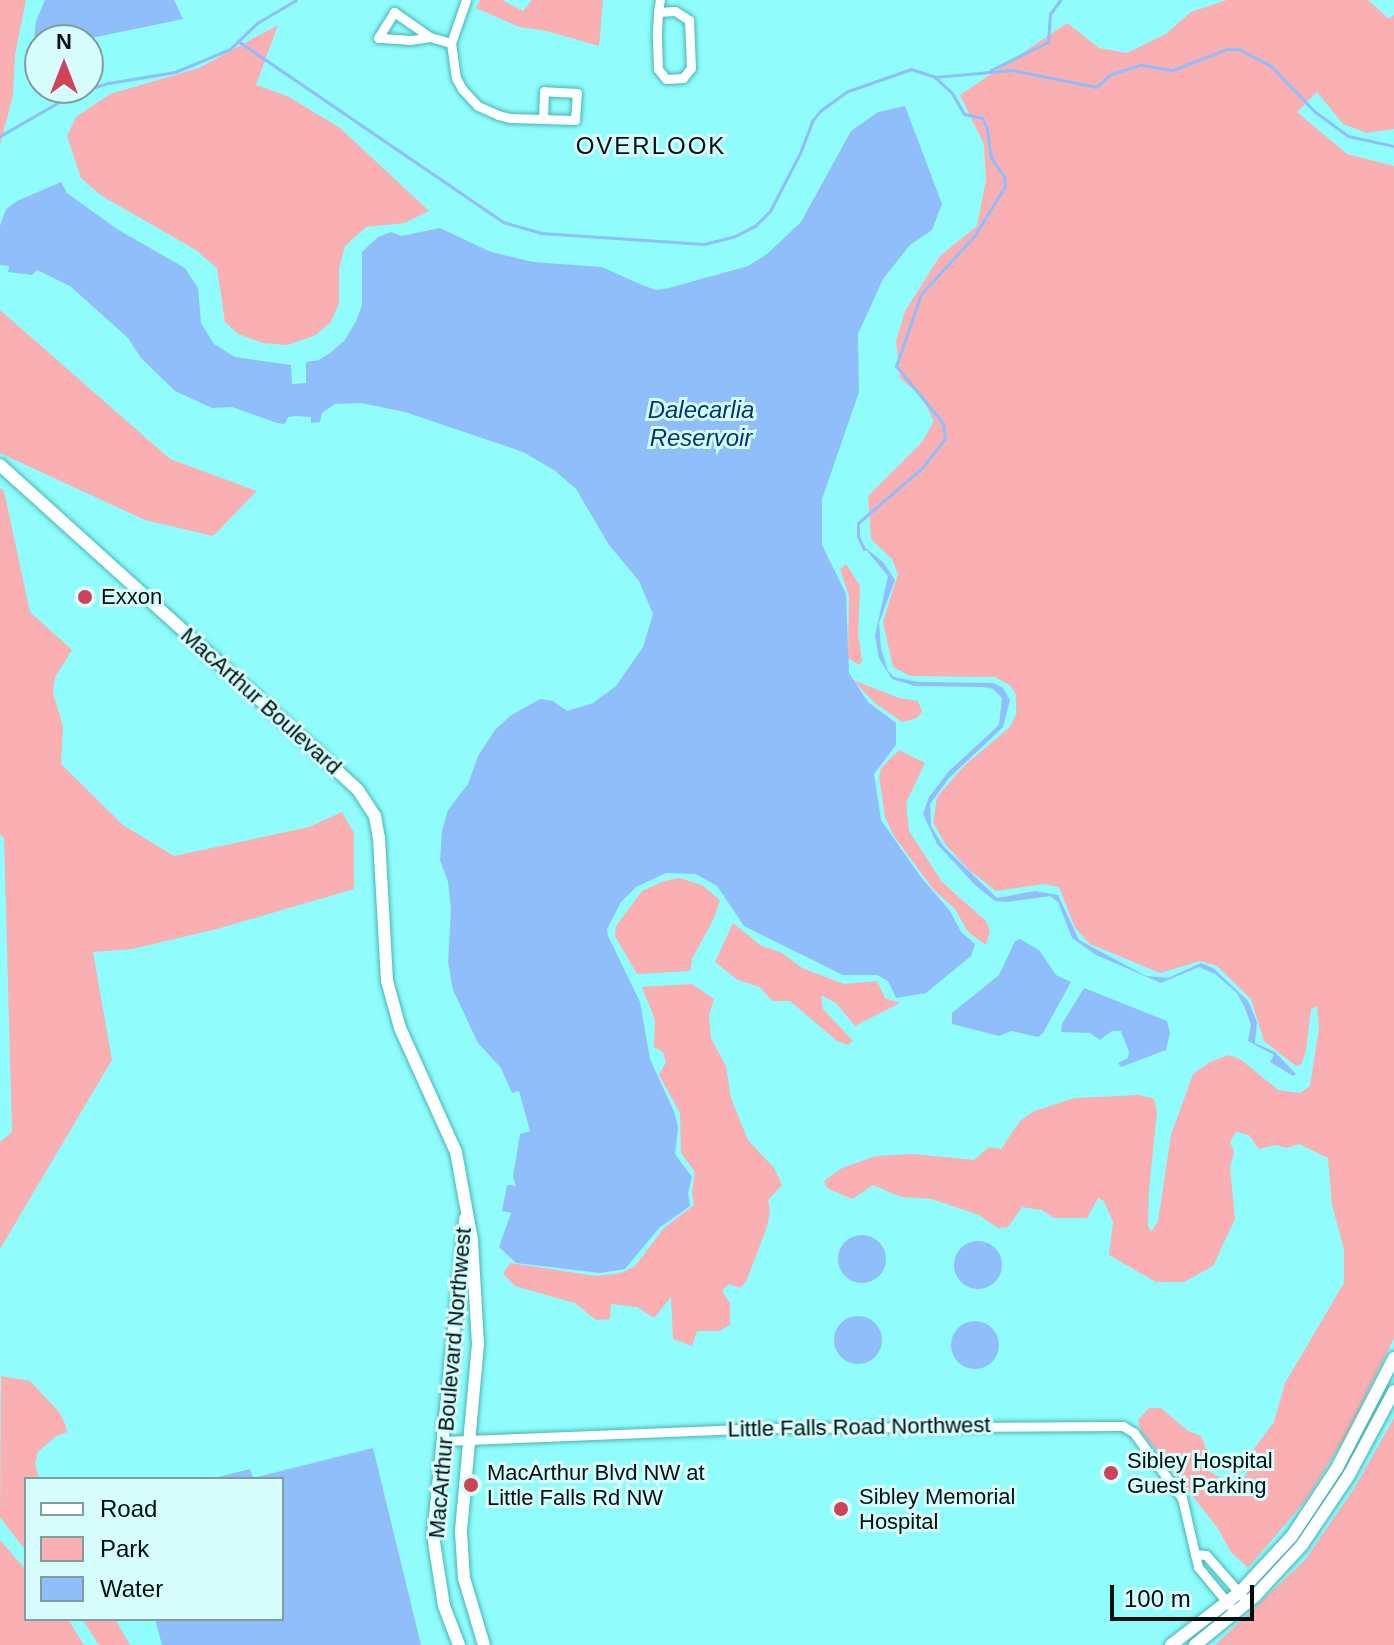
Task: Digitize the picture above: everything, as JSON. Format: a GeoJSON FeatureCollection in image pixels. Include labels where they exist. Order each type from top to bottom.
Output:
{"type":"FeatureCollection","features":[{"type":"Feature","properties":{"kind":"main road","name":"MacArthur Boulevard"},"geometry":{"type":"LineString","coordinates":[[0,465],[304,739],[369,804],[379,838],[385,957],[392,1004]]}},
{"type":"Feature","properties":{"kind":"main road","name":"MacArthur Boulevard Northwest"},"geometry":{"type":"LineString","coordinates":[[392,1004],[456,1152],[472,1240],[478,1344],[460,1511],[469,1602],[484,1645]]}},
{"type":"Feature","properties":{"kind":"main road","name":"MacArthur Boulevard Northwest"},"geometry":{"type":"LineString","coordinates":[[459,1645],[444,1606],[434,1546],[434,1515],[466,1212]]}},
{"type":"Feature","properties":{"kind":"main road"},"geometry":{"type":"LineString","coordinates":[[1244,1597],[1315,1503],[1361,1425],[1394,1358]]}},
{"type":"Feature","properties":{"kind":"main road"},"geometry":{"type":"LineString","coordinates":[[1195,1645],[1314,1529],[1355,1465],[1394,1391]]}},
{"type":"Feature","properties":{"kind":"main road"},"geometry":{"type":"LineString","coordinates":[[1171,1645],[1232,1608]]}},
{"type":"Feature","properties":{"kind":"street"},"geometry":{"type":"LineString","coordinates":[[466,0],[451,43],[456,78],[478,106],[510,118],[575,120],[577,93],[544,91],[543,118]]}},
{"type":"Feature","properties":{"kind":"street"},"geometry":{"type":"LineString","coordinates":[[658,12],[675,11],[689,20],[691,68],[683,78],[666,79],[658,69],[658,12],[660,0]]}},
{"type":"Feature","properties":{"kind":"street"},"geometry":{"type":"LineString","coordinates":[[430,37],[410,40],[378,38],[394,12],[430,37],[451,43]]}},
{"type":"Feature","properties":{"kind":"street","name":"Little Falls Road Northwest"},"geometry":{"type":"LineString","coordinates":[[443,1441],[757,1428],[1123,1426],[1134,1433],[1182,1498],[1198,1567],[1232,1608]]}},
{"type":"Feature","properties":{"kind":"street"},"geometry":{"type":"LineString","coordinates":[[1195,1554],[1206,1555],[1244,1597]]}},
{"type":"Feature","properties":{"kind":"green space"},"geometry":{"type":"Polygon","coordinates":[[[0,0],[26,0],[15,55],[13,95],[0,145],[0,0]]]}},
{"type":"Feature","properties":{"kind":"green space"},"geometry":{"type":"Polygon","coordinates":[[[480,0],[502,0],[523,11],[532,0],[603,0],[599,46],[547,31],[519,27],[476,8],[480,0]]]}},
{"type":"Feature","properties":{"kind":"green space"},"geometry":{"type":"Polygon","coordinates":[[[1227,0],[1368,0],[1389,19],[1394,15],[1394,129],[1367,133],[1343,124],[1317,92],[1297,112],[1347,154],[1394,166],[1394,1338],[1346,1436],[1306,1500],[1248,1568],[1231,1552],[1217,1527],[1141,1431],[1138,1420],[1149,1408],[1161,1408],[1188,1431],[1201,1436],[1211,1460],[1197,1460],[1196,1464],[1232,1484],[1246,1476],[1253,1450],[1274,1422],[1285,1383],[1344,1283],[1344,1249],[1332,1205],[1328,1158],[1299,1144],[1287,1148],[1275,1145],[1259,1149],[1249,1135],[1236,1132],[1230,1142],[1234,1152],[1230,1168],[1235,1219],[1213,1266],[1184,1282],[1156,1282],[1109,1255],[1113,1222],[1104,1201],[1098,1198],[1087,1218],[1054,1218],[1042,1210],[1022,1207],[1008,1227],[998,1228],[979,1215],[932,1199],[901,1197],[873,1185],[852,1199],[827,1188],[824,1181],[842,1168],[876,1156],[913,1154],[974,1160],[989,1147],[1001,1149],[1020,1121],[1034,1111],[1075,1098],[1139,1095],[1154,1099],[1157,1112],[1149,1189],[1148,1226],[1151,1232],[1158,1221],[1171,1135],[1193,1074],[1210,1062],[1229,1055],[1240,1059],[1278,1090],[1300,1093],[1310,1086],[1319,1027],[1317,1006],[1311,1009],[1306,1051],[1301,1065],[1296,1066],[1264,1041],[1251,999],[1217,966],[1200,961],[1160,973],[1090,944],[1075,928],[1059,887],[1044,884],[996,891],[969,870],[945,844],[933,822],[937,797],[964,766],[1010,727],[1016,714],[1016,695],[1011,686],[995,677],[910,676],[893,667],[883,622],[898,574],[892,559],[871,539],[868,496],[922,442],[934,421],[922,397],[900,378],[896,342],[905,311],[940,256],[977,226],[986,180],[984,144],[960,95],[1067,23],[1099,48],[1127,53],[1166,34],[1191,12],[1227,0]]]}},
{"type":"Feature","properties":{"kind":"green space"},"geometry":{"type":"Polygon","coordinates":[[[278,25],[256,85],[289,97],[340,128],[429,211],[404,223],[366,227],[345,246],[339,268],[339,303],[331,322],[316,335],[287,345],[263,343],[238,334],[225,322],[217,268],[196,250],[102,196],[81,178],[67,136],[76,117],[95,104],[104,104],[104,98],[110,94],[199,68],[278,25]]]}},
{"type":"Feature","properties":{"kind":"green space"},"geometry":{"type":"Polygon","coordinates":[[[0,310],[170,459],[257,491],[213,536],[145,520],[0,453],[0,310]]]}},
{"type":"Feature","properties":{"kind":"green space"},"geometry":{"type":"Polygon","coordinates":[[[0,488],[4,491],[30,612],[72,650],[55,677],[53,693],[63,726],[61,764],[123,825],[174,856],[309,827],[342,812],[354,833],[354,889],[217,929],[132,949],[93,952],[112,1060],[0,1249],[0,1142],[12,1132],[4,838],[0,834],[0,488]]]}},
{"type":"Feature","properties":{"kind":"green space"},"geometry":{"type":"Polygon","coordinates":[[[846,564],[860,586],[858,634],[862,661],[859,665],[848,658],[849,596],[840,569],[846,564]]]}},
{"type":"Feature","properties":{"kind":"green space"},"geometry":{"type":"Polygon","coordinates":[[[853,680],[899,698],[918,701],[922,712],[917,718],[902,722],[875,703],[853,680]]]}},
{"type":"Feature","properties":{"kind":"green space"},"geometry":{"type":"Polygon","coordinates":[[[899,750],[925,763],[906,803],[909,831],[942,882],[986,921],[990,931],[986,945],[968,932],[955,909],[933,889],[894,836],[885,817],[879,777],[881,768],[899,750]]]}},
{"type":"Feature","properties":{"kind":"green space"},"geometry":{"type":"Polygon","coordinates":[[[680,878],[702,885],[720,900],[714,918],[692,959],[690,971],[637,974],[615,936],[616,926],[642,891],[680,878]]]}},
{"type":"Feature","properties":{"kind":"green space"},"geometry":{"type":"Polygon","coordinates":[[[733,923],[760,945],[782,953],[802,968],[844,984],[877,981],[885,998],[900,1003],[855,1026],[836,1003],[821,995],[823,1009],[853,1041],[848,1045],[837,1041],[790,1001],[772,1001],[760,987],[738,980],[715,962],[733,923]]]}},
{"type":"Feature","properties":{"kind":"green space"},"geometry":{"type":"Polygon","coordinates":[[[692,984],[714,999],[709,1015],[711,1038],[726,1066],[731,1098],[748,1140],[774,1168],[782,1185],[768,1200],[770,1211],[767,1227],[746,1282],[740,1288],[729,1284],[722,1291],[730,1303],[730,1325],[719,1331],[697,1331],[692,1346],[673,1339],[671,1297],[654,1318],[637,1307],[611,1304],[610,1319],[596,1320],[575,1303],[515,1286],[503,1274],[510,1263],[596,1276],[621,1273],[635,1266],[664,1228],[694,1205],[695,1172],[681,1153],[680,1113],[659,1075],[666,1062],[663,1052],[654,1047],[655,1020],[642,987],[692,984]]]}},
{"type":"Feature","properties":{"kind":"green space"},"geometry":{"type":"Polygon","coordinates":[[[1,1376],[30,1381],[60,1413],[67,1432],[55,1437],[38,1452],[35,1463],[38,1477],[24,1477],[24,1548],[0,1517],[1,1376]]]}},
{"type":"Feature","properties":{"kind":"green space"},"geometry":{"type":"Polygon","coordinates":[[[1394,1418],[1394,1645],[1215,1645],[1305,1560],[1355,1487],[1394,1418]]]}},
{"type":"Feature","properties":{"kind":"green space"},"geometry":{"type":"Polygon","coordinates":[[[0,1540],[24,1568],[24,1621],[69,1621],[84,1645],[0,1645],[0,1540]]]}},
{"type":"Feature","properties":{"kind":"green space"},"geometry":{"type":"Polygon","coordinates":[[[83,1621],[116,1621],[130,1645],[99,1645],[83,1621]]]}},
{"type":"Feature","properties":{"kind":"water"},"geometry":{"type":"Polygon","coordinates":[[[45,0],[174,0],[183,19],[104,35],[104,24],[36,24],[45,0]]]}},
{"type":"Feature","properties":{"kind":"water","name":"Dalecarlia Reservoir"},"geometry":{"type":"Polygon","coordinates":[[[905,106],[942,204],[932,230],[910,245],[883,279],[858,334],[859,392],[822,499],[822,545],[846,594],[849,673],[868,702],[896,723],[896,745],[874,774],[881,820],[920,876],[950,911],[961,932],[975,944],[971,956],[926,993],[896,998],[888,981],[877,975],[843,975],[744,926],[717,886],[696,874],[666,873],[636,887],[621,902],[607,929],[608,936],[640,1002],[650,1059],[675,1114],[678,1128],[675,1154],[692,1177],[688,1193],[690,1206],[659,1228],[625,1269],[600,1273],[516,1263],[499,1247],[511,1213],[502,1211],[507,1185],[516,1186],[513,1176],[520,1134],[530,1131],[519,1091],[512,1093],[501,1068],[478,1043],[453,990],[448,962],[451,909],[448,882],[440,860],[442,831],[448,810],[468,784],[478,756],[495,730],[510,716],[540,699],[553,701],[567,711],[593,703],[616,686],[643,647],[653,614],[639,581],[609,545],[576,489],[554,470],[523,452],[405,412],[361,403],[335,404],[322,413],[320,422],[311,423],[311,417],[295,416],[288,417],[285,424],[232,407],[212,408],[175,391],[141,358],[128,338],[70,286],[37,270],[32,275],[8,272],[9,266],[0,265],[0,226],[6,209],[17,201],[61,182],[67,193],[117,229],[185,268],[198,288],[201,323],[214,344],[235,357],[291,365],[292,384],[306,383],[306,362],[319,360],[330,353],[345,340],[356,321],[362,305],[362,252],[378,237],[391,232],[401,236],[440,228],[491,252],[533,262],[602,267],[656,290],[669,288],[748,266],[767,254],[801,222],[851,131],[878,112],[905,106]]]}},
{"type":"Feature","properties":{"kind":"water"},"geometry":{"type":"Polygon","coordinates":[[[863,546],[883,562],[895,580],[879,623],[881,648],[888,671],[894,677],[918,682],[993,683],[1003,688],[1010,700],[1003,727],[949,778],[930,804],[931,826],[943,846],[997,898],[1035,891],[1058,895],[1079,940],[1146,976],[1168,978],[1201,963],[1213,968],[1248,1001],[1257,1022],[1255,1043],[1275,1052],[1296,1074],[1293,1076],[1270,1062],[1274,1055],[1248,1041],[1251,1025],[1245,1008],[1237,993],[1215,974],[1199,967],[1161,983],[1096,955],[1072,938],[1058,902],[1050,896],[995,901],[975,885],[937,844],[923,814],[929,797],[949,771],[999,725],[1002,698],[993,689],[983,687],[915,686],[892,679],[879,658],[875,636],[888,576],[863,546]]]}},
{"type":"Feature","properties":{"kind":"water"},"geometry":{"type":"Polygon","coordinates":[[[1020,939],[1039,950],[1056,975],[1071,982],[1043,1033],[1038,1037],[1011,1031],[999,1036],[952,1024],[952,1013],[999,975],[1015,941],[1020,939]]]}},
{"type":"Feature","properties":{"kind":"water"},"geometry":{"type":"Polygon","coordinates":[[[1084,988],[1167,1021],[1170,1033],[1166,1050],[1121,1067],[1118,1063],[1128,1058],[1129,1052],[1121,1031],[1112,1031],[1100,1040],[1090,1033],[1061,1032],[1062,1024],[1084,988]]]}},
{"type":"Feature","properties":{"kind":"water"},"geometry":{"type":"Polygon","coordinates":[[[862,1235],[879,1242],[886,1259],[879,1276],[862,1283],[845,1276],[838,1259],[845,1242],[862,1235]]]}},
{"type":"Feature","properties":{"kind":"water"},"geometry":{"type":"Polygon","coordinates":[[[978,1241],[995,1248],[1002,1265],[995,1282],[978,1289],[961,1282],[954,1265],[961,1248],[978,1241]]]}},
{"type":"Feature","properties":{"kind":"water"},"geometry":{"type":"Polygon","coordinates":[[[858,1316],[875,1323],[882,1340],[875,1357],[858,1364],[841,1357],[834,1340],[841,1323],[858,1316]]]}},
{"type":"Feature","properties":{"kind":"water"},"geometry":{"type":"Polygon","coordinates":[[[975,1321],[992,1328],[999,1345],[992,1362],[975,1369],[958,1362],[951,1345],[958,1328],[975,1321]]]}},
{"type":"Feature","properties":{"kind":"water"},"geometry":{"type":"Polygon","coordinates":[[[373,1448],[421,1645],[162,1645],[156,1621],[284,1621],[284,1477],[257,1477],[373,1448]]]}},
{"type":"Feature","properties":{"kind":"water"},"geometry":{"type":"Polygon","coordinates":[[[250,1469],[253,1477],[218,1477],[250,1469]]]}},
{"type":"Feature","properties":{"kind":"waterway"},"geometry":{"type":"LineString","coordinates":[[0,136],[71,95],[109,83],[175,72],[230,49],[257,23],[296,0]]}},
{"type":"Feature","properties":{"kind":"waterway"},"geometry":{"type":"LineString","coordinates":[[991,70],[1048,42],[1050,14],[1060,0]]}},
{"type":"Feature","properties":{"kind":"waterway"},"geometry":{"type":"LineString","coordinates":[[238,41],[503,222],[541,233],[704,244],[733,237],[755,226],[770,211],[800,153],[812,121],[820,111],[848,91],[911,69],[935,77],[1012,70],[1096,87],[1111,74],[1141,65],[1173,70],[1227,49],[1239,49],[1271,66],[1314,111],[1348,136],[1394,146]]}},
{"type":"Feature","properties":{"kind":"waterway"},"geometry":{"type":"LineString","coordinates":[[864,549],[858,536],[858,523],[922,468],[945,439],[943,423],[896,366],[921,294],[975,235],[1005,186],[1004,176],[991,158],[987,128],[982,118],[964,114],[952,93],[935,77]]}},
{"type":"Feature","properties":{"kind":"place","name":"Exxon"},"geometry":{"type":"Point","coordinates":[85,597]}},
{"type":"Feature","properties":{"kind":"place","name":"Sibley Hospital Guest Parking"},"geometry":{"type":"Point","coordinates":[1111,1473]}},
{"type":"Feature","properties":{"kind":"place","name":"MacArthur Blvd NW at Little Falls Rd NW"},"geometry":{"type":"Point","coordinates":[471,1485]}},
{"type":"Feature","properties":{"kind":"place","name":"Sibley Memorial Hospital"},"geometry":{"type":"Point","coordinates":[841,1509]}},
{"type":"Feature","properties":{"kind":"district","name":"OVERLOOK"},"geometry":{"type":"Point","coordinates":[651,146]}}]}
